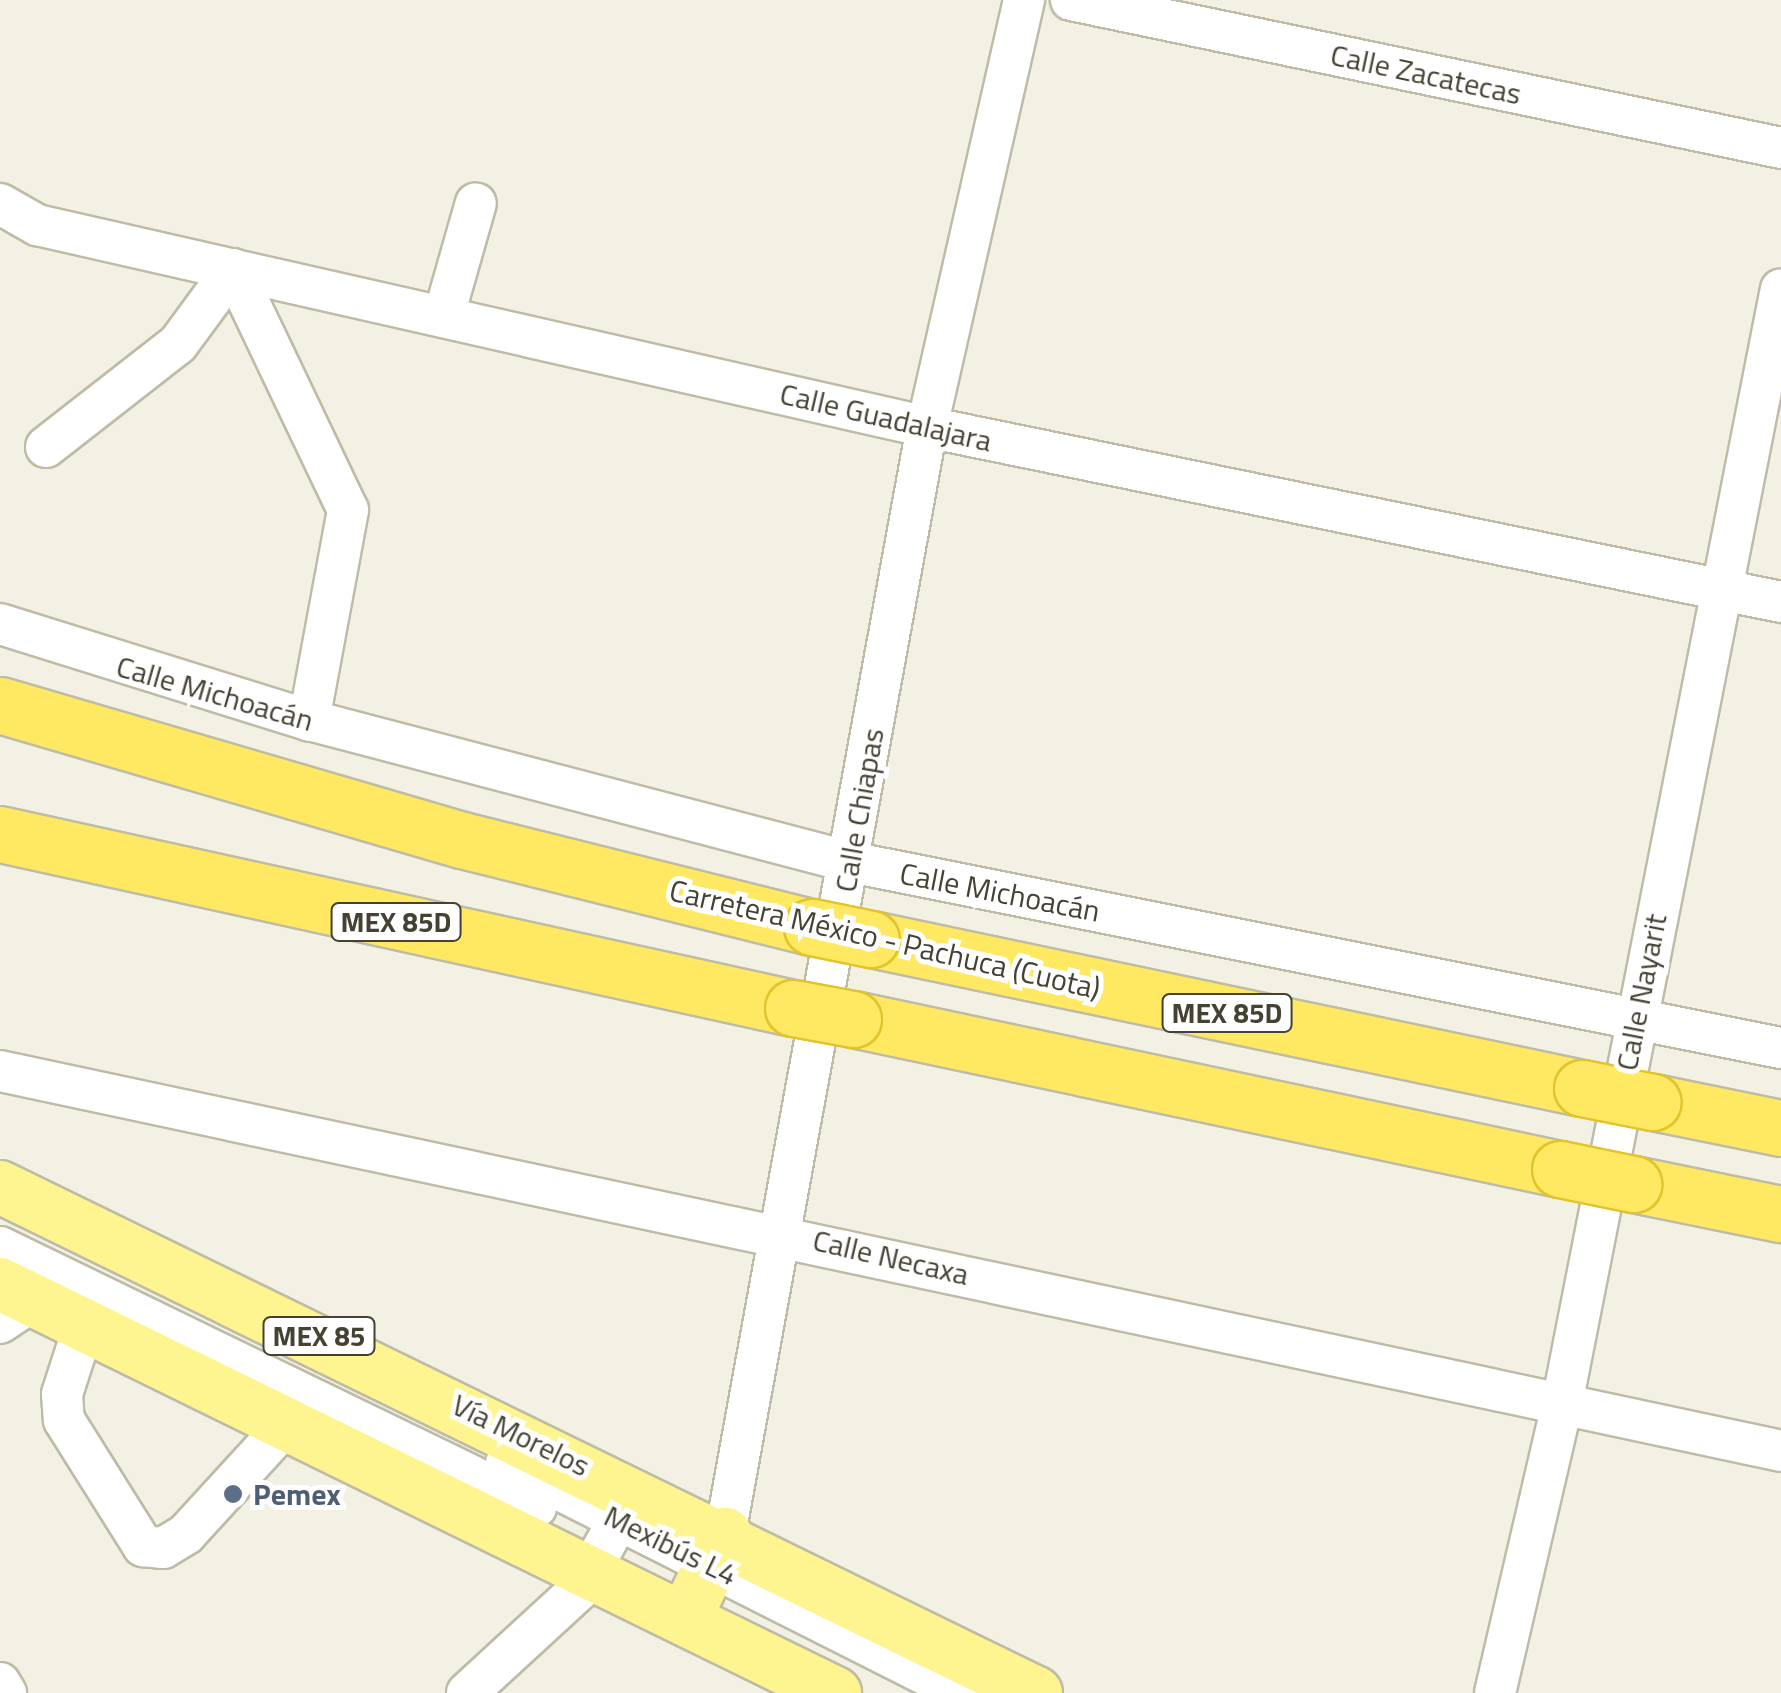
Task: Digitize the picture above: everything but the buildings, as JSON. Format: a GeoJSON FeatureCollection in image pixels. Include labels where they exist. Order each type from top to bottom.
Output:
{"type":"FeatureCollection","features":[{"type":"Feature","properties":{"kind":"highway","name":"Carretera México - Pachuca (Cuota)"},"geometry":{"type":"LineString","coordinates":[[0,704],[443,834],[812,927],[1781,1128]]}},
{"type":"Feature","properties":{"kind":"highway","name":"MEX 85D"},"geometry":{"type":"LineString","coordinates":[[0,834],[793,1008],[1781,1214]]}},
{"type":"Feature","properties":{"kind":"main road","name":"Vía Morelos"},"geometry":{"type":"LineString","coordinates":[[0,1187],[614,1531],[707,1575],[1036,1693]]}},
{"type":"Feature","properties":{"kind":"main road","name":"Vía Morelos"},"geometry":{"type":"LineString","coordinates":[[11,1303],[84,1326],[284,1427],[614,1531],[707,1575],[835,1693]]}},
{"type":"Feature","properties":{"kind":"street","name":"Calle Chiapas"},"geometry":{"type":"LineString","coordinates":[[707,1575],[782,1232],[927,427],[1024,0]]}},
{"type":"Feature","properties":{"kind":"street","name":"Calle Zacatecas"},"geometry":{"type":"LineString","coordinates":[[1071,0],[1781,148]]}},
{"type":"Feature","properties":{"kind":"street"},"geometry":{"type":"LineString","coordinates":[[444,316],[476,203]]}},
{"type":"Feature","properties":{"kind":"street","name":"Calle Guadalajara"},"geometry":{"type":"LineString","coordinates":[[0,204],[38,225],[927,427],[1781,602]]}},
{"type":"Feature","properties":{"kind":"street"},"geometry":{"type":"LineString","coordinates":[[46,447],[178,344],[234,269],[348,510],[309,720]]}},
{"type":"Feature","properties":{"kind":"street","name":"Calle Nayarit"},"geometry":{"type":"LineString","coordinates":[[1495,1693],[1561,1409],[1718,588],[1781,289]]}},
{"type":"Feature","properties":{"kind":"street","name":"Calle Michoacán"},"geometry":{"type":"LineString","coordinates":[[0,624],[309,720],[850,862],[1781,1048]]}},
{"type":"Feature","properties":{"kind":"street","name":"Calle Necaxa"},"geometry":{"type":"LineString","coordinates":[[0,1071],[782,1232],[1561,1409],[1781,1451]]}},
{"type":"Feature","properties":{"kind":"street","name":"Mexibús L4"},"geometry":{"type":"LineString","coordinates":[[0,1215],[614,1531]]}},
{"type":"Feature","properties":{"kind":"street","name":"Mexibús L4"},"geometry":{"type":"LineString","coordinates":[[0,1247],[614,1531]]}},
{"type":"Feature","properties":{"kind":"street"},"geometry":{"type":"LineString","coordinates":[[84,1326],[62,1394],[64,1420],[143,1546],[176,1543],[284,1427]]}},
{"type":"Feature","properties":{"kind":"street"},"geometry":{"type":"LineString","coordinates":[[467,1693],[552,1622],[614,1531]]}},
{"type":"Feature","properties":{"kind":"street","name":"Mexibús L4"},"geometry":{"type":"LineString","coordinates":[[707,1575],[912,1693]]}},
{"type":"Feature","properties":{"kind":"street","name":"Mexibús L4"},"geometry":{"type":"LineString","coordinates":[[707,1575],[962,1693]]}},
{"type":"Feature","properties":{"kind":"street"},"geometry":{"type":"LineString","coordinates":[[0,1683],[6,1693]]}},
{"type":"Feature","properties":{"kind":"place","name":"Pemex"},"geometry":{"type":"Point","coordinates":[233,1494]}}]}
